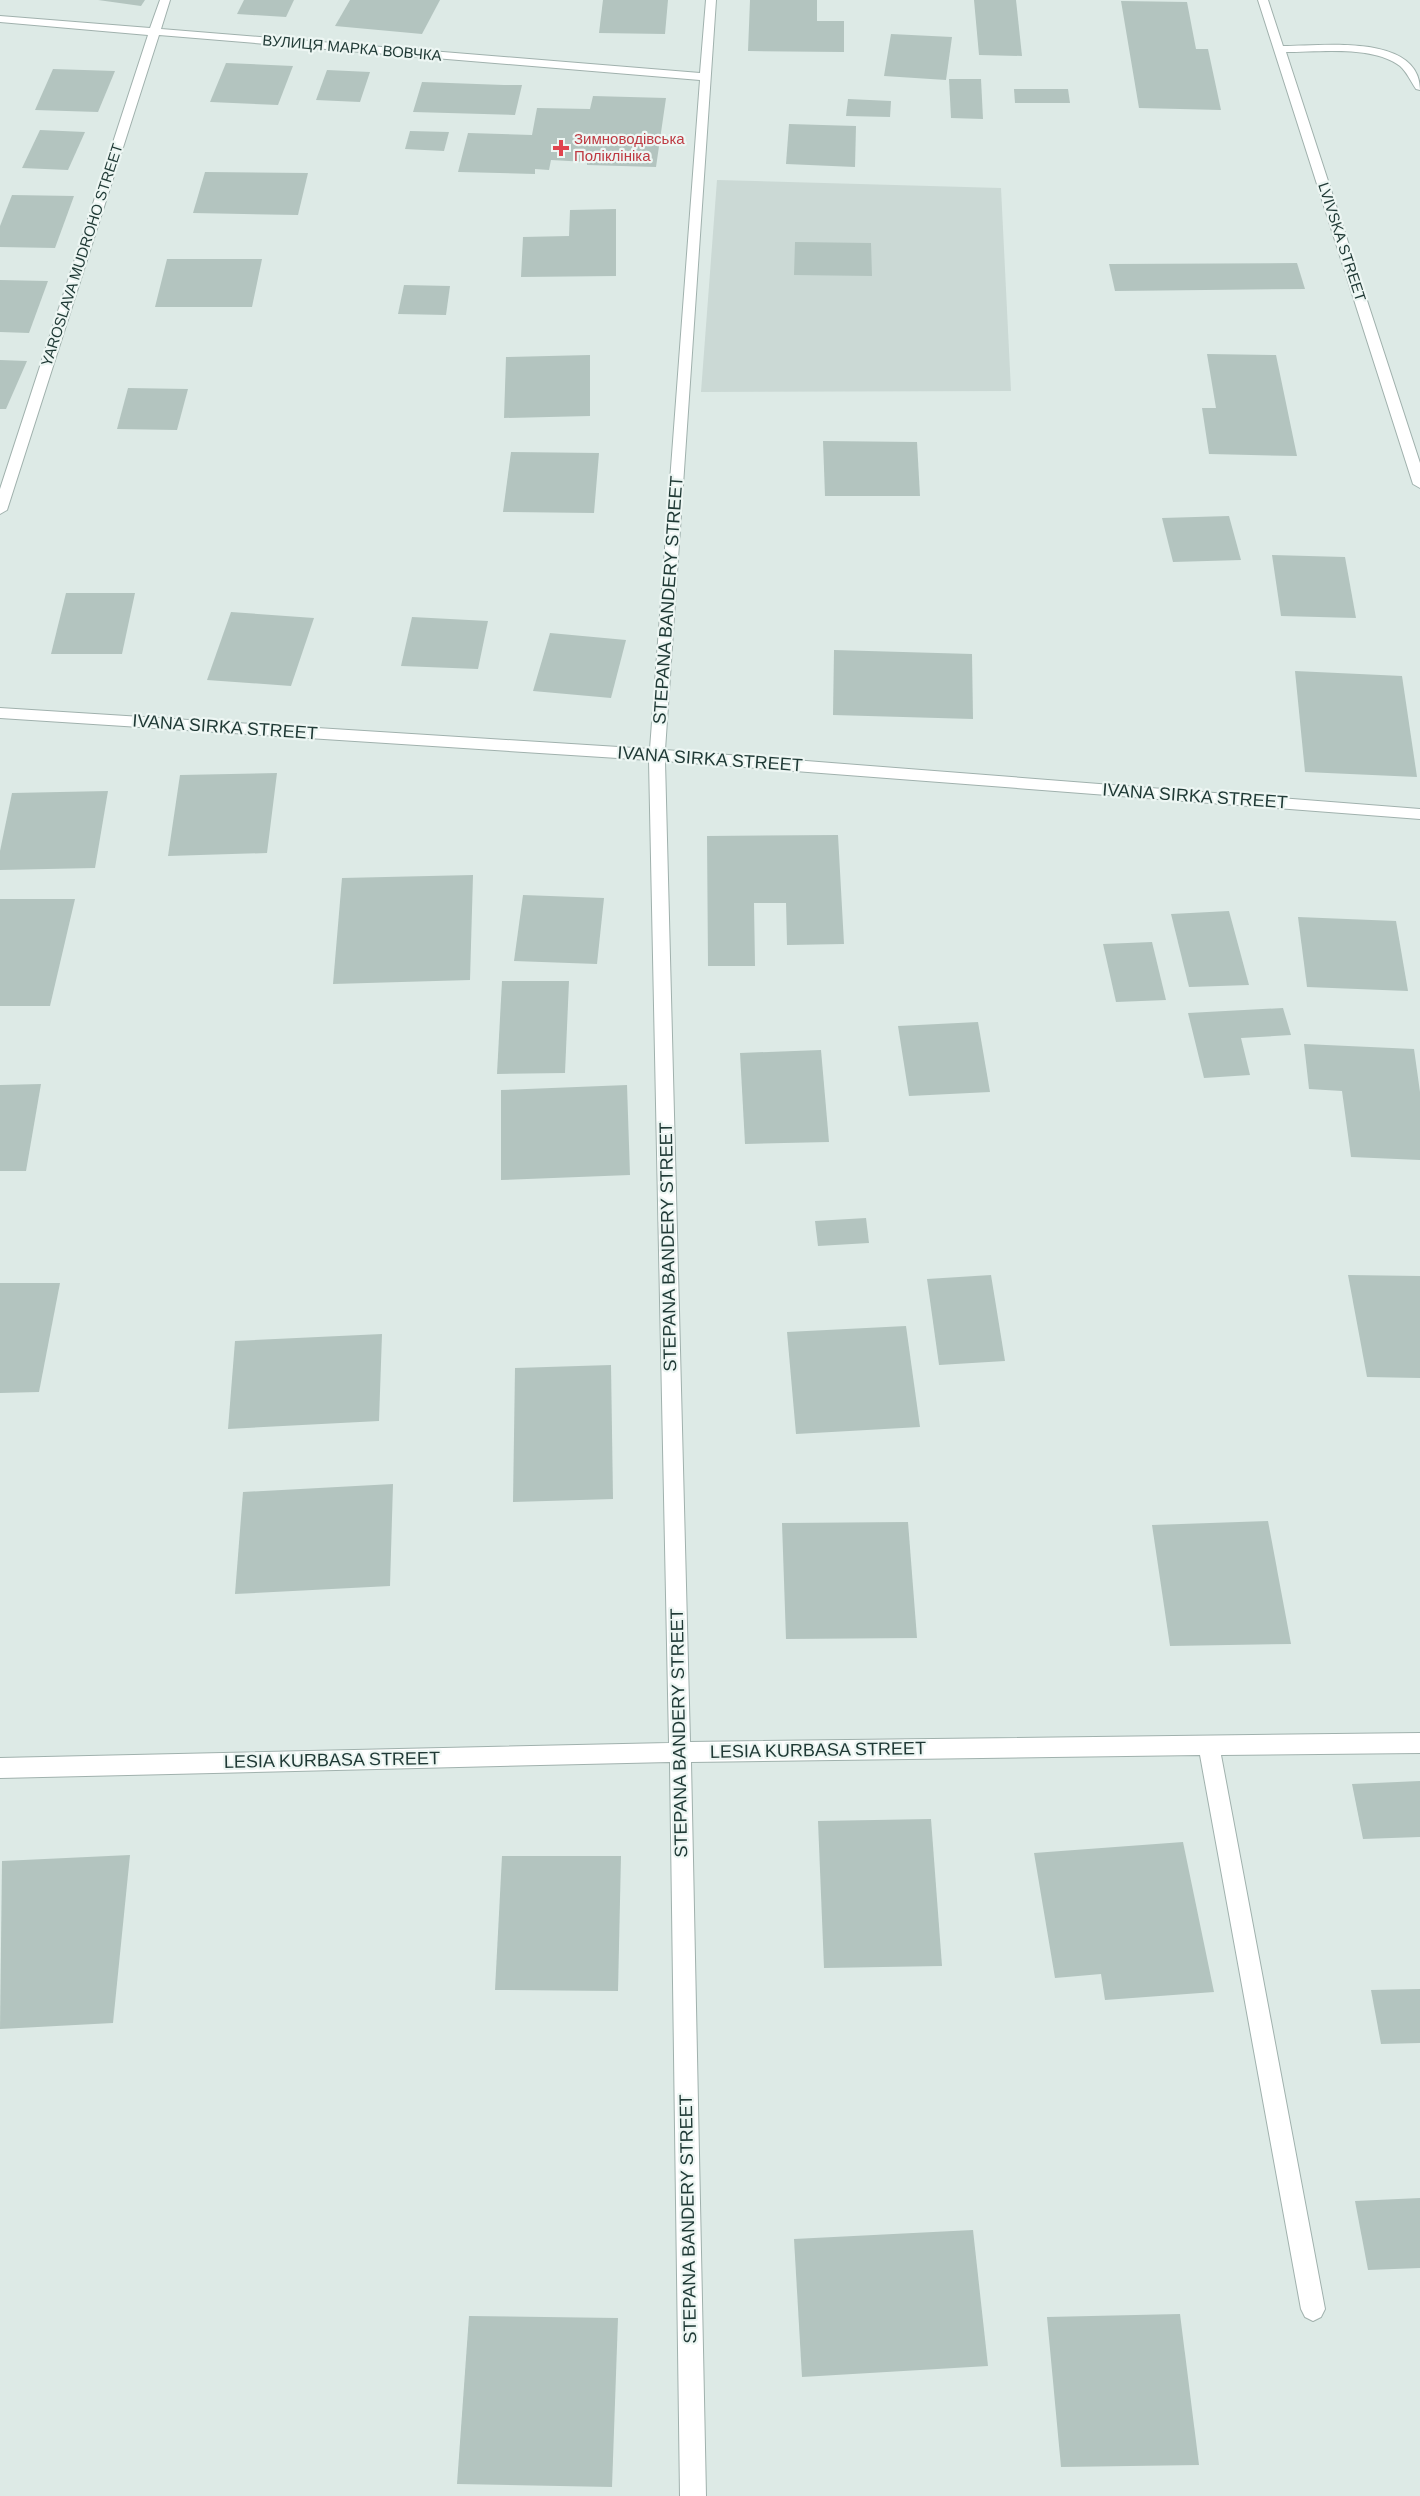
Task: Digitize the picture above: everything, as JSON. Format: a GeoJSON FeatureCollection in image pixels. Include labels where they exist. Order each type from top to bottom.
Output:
{"type":"FeatureCollection","features":[{"type":"Feature","properties":{"kind":"street","name":"YAROSLAVA MUDROHO STREET"},"geometry":{"type":"LineString","coordinates":[[0,510],[165,0]]}},
{"type":"Feature","properties":{"kind":"street","name":"STEPANA BANDERY STREET"},"geometry":{"type":"LineString","coordinates":[[693,2496],[680,1752],[657,755],[711,0]]}},
{"type":"Feature","properties":{"kind":"street","name":"LVIVSKA STREET"},"geometry":{"type":"LineString","coordinates":[[1263,0],[1420,484]]}},
{"type":"Feature","properties":{"kind":"street","name":"ВУЛИЦЯ МАРКА ВОВЧКА"},"geometry":{"type":"LineString","coordinates":[[0,20],[704,77]]}},
{"type":"Feature","properties":{"kind":"street"},"geometry":{"type":"LineString","coordinates":[[1280,50],[1359,51],[1385,54],[1404,64],[1420,87]]}},
{"type":"Feature","properties":{"kind":"street","name":"IVANA SIRKA STREET"},"geometry":{"type":"LineString","coordinates":[[0,713],[657,755],[1420,814]]}},
{"type":"Feature","properties":{"kind":"street","name":"LESIA KURBASA STREET"},"geometry":{"type":"LineString","coordinates":[[0,1768],[680,1752],[1420,1743]]}},
{"type":"Feature","properties":{"kind":"street"},"geometry":{"type":"LineString","coordinates":[[1209,1746],[1313,2309]]}},
{"type":"Feature","properties":{"kind":"shaded area"},"geometry":{"type":"Polygon","coordinates":[[[717,180],[1001,188],[1011,391],[701,392],[717,180]]]}},
{"type":"Feature","properties":{"kind":"building"},"geometry":{"type":"Polygon","coordinates":[[[98,0],[145,0],[141,6],[98,0]]]}},
{"type":"Feature","properties":{"kind":"building"},"geometry":{"type":"Polygon","coordinates":[[[244,0],[294,0],[286,17],[237,14],[244,0]]]}},
{"type":"Feature","properties":{"kind":"building"},"geometry":{"type":"Polygon","coordinates":[[[350,0],[440,0],[422,34],[335,26],[350,0]]]}},
{"type":"Feature","properties":{"kind":"building"},"geometry":{"type":"Polygon","coordinates":[[[603,0],[668,0],[665,34],[599,33],[603,0]]]}},
{"type":"Feature","properties":{"kind":"building"},"geometry":{"type":"Polygon","coordinates":[[[750,0],[817,0],[817,21],[844,21],[844,52],[748,51],[750,0]]]}},
{"type":"Feature","properties":{"kind":"building"},"geometry":{"type":"Polygon","coordinates":[[[974,0],[1016,0],[1022,56],[979,55],[974,0]]]}},
{"type":"Feature","properties":{"kind":"building"},"geometry":{"type":"Polygon","coordinates":[[[1121,1],[1187,2],[1196,49],[1208,49],[1221,110],[1139,108],[1121,1]]]}},
{"type":"Feature","properties":{"kind":"building"},"geometry":{"type":"Polygon","coordinates":[[[891,34],[952,37],[946,80],[884,76],[891,34]]]}},
{"type":"Feature","properties":{"kind":"building"},"geometry":{"type":"Polygon","coordinates":[[[226,63],[293,66],[278,105],[210,102],[226,63]]]}},
{"type":"Feature","properties":{"kind":"building"},"geometry":{"type":"Polygon","coordinates":[[[53,69],[115,71],[98,112],[35,110],[53,69]]]}},
{"type":"Feature","properties":{"kind":"building"},"geometry":{"type":"Polygon","coordinates":[[[327,70],[370,72],[360,102],[316,100],[327,70]]]}},
{"type":"Feature","properties":{"kind":"building"},"geometry":{"type":"Polygon","coordinates":[[[949,79],[981,79],[983,119],[951,118],[949,79]]]}},
{"type":"Feature","properties":{"kind":"building"},"geometry":{"type":"Polygon","coordinates":[[[422,82],[522,85],[515,115],[413,112],[422,82]]]}},
{"type":"Feature","properties":{"kind":"building"},"geometry":{"type":"Polygon","coordinates":[[[1014,89],[1068,89],[1070,103],[1015,103],[1014,89]]]}},
{"type":"Feature","properties":{"kind":"building","name":"Зимноводівська Поліклініка"},"geometry":{"type":"Polygon","coordinates":[[[593,96],[666,98],[656,167],[587,165],[587,162],[551,160],[549,170],[535,169],[535,174],[458,172],[468,133],[532,135],[537,108],[590,109],[593,96]]]}},
{"type":"Feature","properties":{"kind":"building"},"geometry":{"type":"Polygon","coordinates":[[[848,99],[891,101],[890,117],[846,116],[848,99]]]}},
{"type":"Feature","properties":{"kind":"building"},"geometry":{"type":"Polygon","coordinates":[[[789,124],[856,126],[855,167],[786,164],[789,124]]]}},
{"type":"Feature","properties":{"kind":"building"},"geometry":{"type":"Polygon","coordinates":[[[40,130],[85,132],[68,170],[22,168],[40,130]]]}},
{"type":"Feature","properties":{"kind":"building"},"geometry":{"type":"Polygon","coordinates":[[[410,131],[449,132],[444,151],[405,149],[410,131]]]}},
{"type":"Feature","properties":{"kind":"building"},"geometry":{"type":"Polygon","coordinates":[[[205,172],[308,173],[298,215],[193,213],[205,172]]]}},
{"type":"Feature","properties":{"kind":"building"},"geometry":{"type":"Polygon","coordinates":[[[12,195],[74,196],[55,248],[0,247],[0,226],[12,195]]]}},
{"type":"Feature","properties":{"kind":"building"},"geometry":{"type":"Polygon","coordinates":[[[616,209],[616,276],[521,277],[523,237],[569,236],[570,210],[616,209]]]}},
{"type":"Feature","properties":{"kind":"building"},"geometry":{"type":"Polygon","coordinates":[[[795,242],[871,243],[872,276],[794,275],[795,242]]]}},
{"type":"Feature","properties":{"kind":"building"},"geometry":{"type":"Polygon","coordinates":[[[167,259],[262,259],[252,307],[155,307],[167,259]]]}},
{"type":"Feature","properties":{"kind":"building"},"geometry":{"type":"Polygon","coordinates":[[[1297,263],[1305,289],[1115,291],[1109,264],[1297,263]]]}},
{"type":"Feature","properties":{"kind":"building"},"geometry":{"type":"Polygon","coordinates":[[[0,280],[48,281],[29,333],[0,332],[0,280]]]}},
{"type":"Feature","properties":{"kind":"building"},"geometry":{"type":"Polygon","coordinates":[[[404,285],[450,286],[446,315],[398,314],[404,285]]]}},
{"type":"Feature","properties":{"kind":"building"},"geometry":{"type":"Polygon","coordinates":[[[1207,354],[1276,355],[1297,456],[1209,454],[1202,408],[1216,408],[1207,354]]]}},
{"type":"Feature","properties":{"kind":"building"},"geometry":{"type":"Polygon","coordinates":[[[590,355],[590,416],[504,418],[506,357],[590,355]]]}},
{"type":"Feature","properties":{"kind":"building"},"geometry":{"type":"Polygon","coordinates":[[[0,360],[27,361],[6,409],[0,409],[0,360]]]}},
{"type":"Feature","properties":{"kind":"building"},"geometry":{"type":"Polygon","coordinates":[[[128,388],[188,389],[177,430],[117,429],[128,388]]]}},
{"type":"Feature","properties":{"kind":"building"},"geometry":{"type":"Polygon","coordinates":[[[823,441],[917,442],[920,496],[825,496],[823,441]]]}},
{"type":"Feature","properties":{"kind":"building"},"geometry":{"type":"Polygon","coordinates":[[[511,452],[599,453],[594,513],[503,512],[511,452]]]}},
{"type":"Feature","properties":{"kind":"building"},"geometry":{"type":"Polygon","coordinates":[[[1229,516],[1241,560],[1173,562],[1162,518],[1229,516]]]}},
{"type":"Feature","properties":{"kind":"building"},"geometry":{"type":"Polygon","coordinates":[[[1272,555],[1345,557],[1356,618],[1281,616],[1272,555]]]}},
{"type":"Feature","properties":{"kind":"building"},"geometry":{"type":"Polygon","coordinates":[[[66,593],[135,593],[122,654],[51,654],[66,593]]]}},
{"type":"Feature","properties":{"kind":"building"},"geometry":{"type":"Polygon","coordinates":[[[231,612],[314,618],[291,686],[207,680],[231,612]]]}},
{"type":"Feature","properties":{"kind":"building"},"geometry":{"type":"Polygon","coordinates":[[[412,617],[488,621],[478,669],[401,666],[412,617]]]}},
{"type":"Feature","properties":{"kind":"building"},"geometry":{"type":"Polygon","coordinates":[[[550,633],[626,640],[611,698],[533,691],[550,633]]]}},
{"type":"Feature","properties":{"kind":"building"},"geometry":{"type":"Polygon","coordinates":[[[834,650],[972,654],[973,719],[833,715],[834,650]]]}},
{"type":"Feature","properties":{"kind":"building"},"geometry":{"type":"Polygon","coordinates":[[[1295,671],[1402,676],[1417,777],[1305,772],[1295,671]]]}},
{"type":"Feature","properties":{"kind":"building"},"geometry":{"type":"Polygon","coordinates":[[[277,773],[267,853],[168,856],[180,775],[277,773]]]}},
{"type":"Feature","properties":{"kind":"building"},"geometry":{"type":"Polygon","coordinates":[[[108,791],[95,868],[0,870],[0,851],[12,793],[108,791]]]}},
{"type":"Feature","properties":{"kind":"building"},"geometry":{"type":"Polygon","coordinates":[[[838,835],[844,944],[787,945],[786,903],[754,903],[755,966],[708,966],[707,836],[838,835]]]}},
{"type":"Feature","properties":{"kind":"building"},"geometry":{"type":"Polygon","coordinates":[[[473,875],[470,980],[333,984],[342,878],[473,875]]]}},
{"type":"Feature","properties":{"kind":"building"},"geometry":{"type":"Polygon","coordinates":[[[523,895],[604,898],[597,964],[514,961],[523,895]]]}},
{"type":"Feature","properties":{"kind":"building"},"geometry":{"type":"Polygon","coordinates":[[[0,899],[75,899],[50,1006],[0,1006],[0,899]]]}},
{"type":"Feature","properties":{"kind":"building"},"geometry":{"type":"Polygon","coordinates":[[[1229,911],[1249,985],[1189,987],[1171,914],[1229,911]]]}},
{"type":"Feature","properties":{"kind":"building"},"geometry":{"type":"Polygon","coordinates":[[[1298,917],[1396,921],[1408,991],[1307,987],[1298,917]]]}},
{"type":"Feature","properties":{"kind":"building"},"geometry":{"type":"Polygon","coordinates":[[[1152,942],[1166,1000],[1116,1002],[1103,944],[1152,942]]]}},
{"type":"Feature","properties":{"kind":"building"},"geometry":{"type":"Polygon","coordinates":[[[502,981],[569,981],[565,1073],[497,1074],[502,981]]]}},
{"type":"Feature","properties":{"kind":"building"},"geometry":{"type":"Polygon","coordinates":[[[1283,1008],[1291,1035],[1241,1038],[1250,1075],[1204,1078],[1188,1013],[1283,1008]]]}},
{"type":"Feature","properties":{"kind":"building"},"geometry":{"type":"Polygon","coordinates":[[[978,1022],[990,1092],[909,1096],[898,1026],[978,1022]]]}},
{"type":"Feature","properties":{"kind":"building"},"geometry":{"type":"Polygon","coordinates":[[[1304,1044],[1414,1049],[1420,1092],[1420,1160],[1351,1157],[1342,1091],[1309,1089],[1304,1044]]]}},
{"type":"Feature","properties":{"kind":"building"},"geometry":{"type":"Polygon","coordinates":[[[821,1050],[829,1142],[745,1144],[740,1053],[821,1050]]]}},
{"type":"Feature","properties":{"kind":"building"},"geometry":{"type":"Polygon","coordinates":[[[41,1084],[26,1171],[0,1171],[0,1085],[41,1084]]]}},
{"type":"Feature","properties":{"kind":"building"},"geometry":{"type":"Polygon","coordinates":[[[627,1085],[630,1175],[501,1180],[501,1090],[627,1085]]]}},
{"type":"Feature","properties":{"kind":"building"},"geometry":{"type":"Polygon","coordinates":[[[866,1218],[869,1243],[818,1246],[815,1221],[866,1218]]]}},
{"type":"Feature","properties":{"kind":"building"},"geometry":{"type":"Polygon","coordinates":[[[991,1275],[1005,1361],[939,1365],[927,1279],[991,1275]]]}},
{"type":"Feature","properties":{"kind":"building"},"geometry":{"type":"Polygon","coordinates":[[[1348,1275],[1420,1276],[1420,1378],[1367,1377],[1348,1275]]]}},
{"type":"Feature","properties":{"kind":"building"},"geometry":{"type":"Polygon","coordinates":[[[0,1283],[60,1283],[39,1392],[0,1393],[0,1283]]]}},
{"type":"Feature","properties":{"kind":"building"},"geometry":{"type":"Polygon","coordinates":[[[906,1326],[920,1427],[796,1434],[787,1332],[906,1326]]]}},
{"type":"Feature","properties":{"kind":"building"},"geometry":{"type":"Polygon","coordinates":[[[382,1334],[379,1421],[228,1429],[235,1341],[382,1334]]]}},
{"type":"Feature","properties":{"kind":"building"},"geometry":{"type":"Polygon","coordinates":[[[611,1365],[613,1499],[513,1502],[515,1368],[611,1365]]]}},
{"type":"Feature","properties":{"kind":"building"},"geometry":{"type":"Polygon","coordinates":[[[393,1484],[390,1586],[235,1594],[243,1492],[393,1484]]]}},
{"type":"Feature","properties":{"kind":"building"},"geometry":{"type":"Polygon","coordinates":[[[1268,1521],[1291,1644],[1170,1646],[1152,1525],[1268,1521]]]}},
{"type":"Feature","properties":{"kind":"building"},"geometry":{"type":"Polygon","coordinates":[[[908,1522],[917,1638],[786,1639],[782,1523],[908,1522]]]}},
{"type":"Feature","properties":{"kind":"building"},"geometry":{"type":"Polygon","coordinates":[[[1420,1781],[1420,1837],[1363,1839],[1352,1784],[1420,1781]]]}},
{"type":"Feature","properties":{"kind":"building"},"geometry":{"type":"Polygon","coordinates":[[[931,1819],[942,1966],[824,1968],[818,1821],[931,1819]]]}},
{"type":"Feature","properties":{"kind":"building"},"geometry":{"type":"Polygon","coordinates":[[[1183,1842],[1214,1992],[1105,2000],[1101,1974],[1055,1978],[1034,1853],[1183,1842]]]}},
{"type":"Feature","properties":{"kind":"building"},"geometry":{"type":"Polygon","coordinates":[[[130,1855],[113,2023],[0,2029],[2,1861],[130,1855]]]}},
{"type":"Feature","properties":{"kind":"building"},"geometry":{"type":"Polygon","coordinates":[[[502,1856],[621,1856],[618,1991],[495,1990],[502,1856]]]}},
{"type":"Feature","properties":{"kind":"building"},"geometry":{"type":"Polygon","coordinates":[[[1420,1989],[1420,2043],[1381,2044],[1371,1990],[1420,1989]]]}},
{"type":"Feature","properties":{"kind":"building"},"geometry":{"type":"Polygon","coordinates":[[[1420,2198],[1420,2268],[1368,2270],[1355,2201],[1420,2198]]]}},
{"type":"Feature","properties":{"kind":"building"},"geometry":{"type":"Polygon","coordinates":[[[973,2230],[988,2366],[802,2377],[794,2239],[973,2230]]]}},
{"type":"Feature","properties":{"kind":"building"},"geometry":{"type":"Polygon","coordinates":[[[1180,2314],[1199,2465],[1061,2467],[1047,2317],[1180,2314]]]}},
{"type":"Feature","properties":{"kind":"building"},"geometry":{"type":"Polygon","coordinates":[[[469,2316],[618,2318],[612,2487],[457,2484],[469,2316]]]}},
{"type":"Feature","properties":{"kind":"place","name":"Зимноводівська Поліклініка"},"geometry":{"type":"Point","coordinates":[561,148]}}]}
